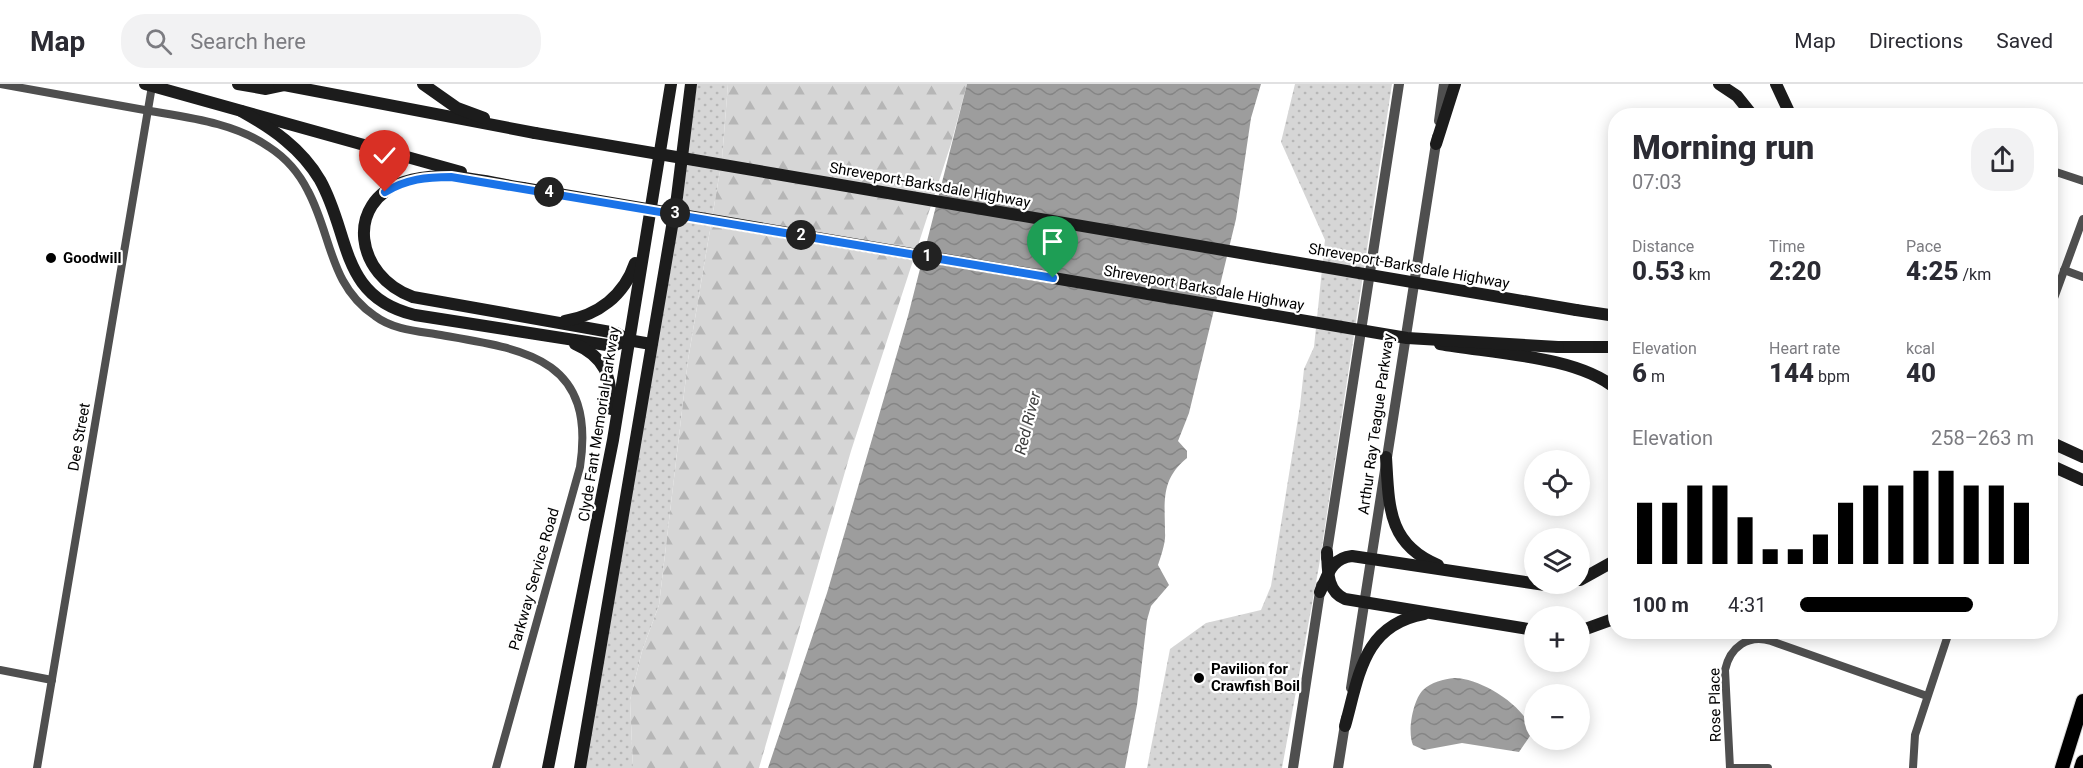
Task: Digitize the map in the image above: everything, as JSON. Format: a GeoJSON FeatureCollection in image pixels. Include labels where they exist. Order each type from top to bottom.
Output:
{"type":"FeatureCollection","features":[{"type":"Feature","properties":{"kind":"main road","name":"Shreveport-Barksdale Highway"},"geometry":{"type":"LineString","coordinates":[[238,84],[266,89],[282,85],[535,133],[1582,311],[1608,313]]}},
{"type":"Feature","properties":{"kind":"main road"},"geometry":{"type":"LineString","coordinates":[[423,84],[466,113],[535,133]]}},
{"type":"Feature","properties":{"kind":"main road","name":"Clyde Fant Memorial Parkway"},"geometry":{"type":"LineString","coordinates":[[548,768],[613,440],[671,84]]}},
{"type":"Feature","properties":{"kind":"main road"},"geometry":{"type":"LineString","coordinates":[[580,768],[677,197],[691,84]]}},
{"type":"Feature","properties":{"kind":"main road"},"geometry":{"type":"LineString","coordinates":[[1436,144],[1455,84]]}},
{"type":"Feature","properties":{"kind":"main road"},"geometry":{"type":"LineString","coordinates":[[1719,84],[1737,96],[1747,108]]}},
{"type":"Feature","properties":{"kind":"main road"},"geometry":{"type":"LineString","coordinates":[[1776,84],[1787,108]]}},
{"type":"Feature","properties":{"kind":"main road","name":"Shreveport Barksdale Highway"},"geometry":{"type":"LineString","coordinates":[[150,85],[287,122],[430,165],[523,188],[1407,338],[1558,347],[1608,347]]}},
{"type":"Feature","properties":{"kind":"main road"},"geometry":{"type":"LineString","coordinates":[[241,111],[277,132],[309,164],[328,199],[351,265],[366,290],[385,305],[415,315],[613,346],[628,340]]}},
{"type":"Feature","properties":{"kind":"main road"},"geometry":{"type":"LineString","coordinates":[[523,188],[451,177],[421,178],[399,184],[385,192],[369,214],[364,241],[366,254],[379,277],[400,292],[616,333],[628,340],[651,344]]}},
{"type":"Feature","properties":{"kind":"main road"},"geometry":{"type":"LineString","coordinates":[[557,322],[592,314],[622,289],[630,278],[646,227]]}},
{"type":"Feature","properties":{"kind":"main road"},"geometry":{"type":"LineString","coordinates":[[1407,338],[1557,362],[1589,372],[1608,385]]}},
{"type":"Feature","properties":{"kind":"main road"},"geometry":{"type":"LineString","coordinates":[[566,339],[587,349],[606,368],[612,387],[613,440]]}},
{"type":"Feature","properties":{"kind":"main road"},"geometry":{"type":"LineString","coordinates":[[2058,446],[2083,457]]}},
{"type":"Feature","properties":{"kind":"main road"},"geometry":{"type":"LineString","coordinates":[[1386,458],[1390,511],[1401,536],[1414,552],[1425,559],[1465,572]]}},
{"type":"Feature","properties":{"kind":"main road"},"geometry":{"type":"LineString","coordinates":[[2058,469],[2083,480]]}},
{"type":"Feature","properties":{"kind":"main road"},"geometry":{"type":"LineString","coordinates":[[1327,552],[1328,574],[1332,588],[1337,595],[1364,602],[1524,628]]}},
{"type":"Feature","properties":{"kind":"main road"},"geometry":{"type":"LineString","coordinates":[[1320,592],[1334,563],[1344,557],[1524,582]]}},
{"type":"Feature","properties":{"kind":"main road"},"geometry":{"type":"LineString","coordinates":[[1590,574],[1608,564]]}},
{"type":"Feature","properties":{"kind":"main road"},"geometry":{"type":"LineString","coordinates":[[1345,726],[1363,662],[1375,639],[1399,622],[1432,612]]}},
{"type":"Feature","properties":{"kind":"main road"},"geometry":{"type":"LineString","coordinates":[[1590,627],[1608,621]]}},
{"type":"Feature","properties":{"kind":"main road"},"geometry":{"type":"LineString","coordinates":[[2062,768],[2083,701]]}},
{"type":"Feature","properties":{"kind":"main road"},"geometry":{"type":"LineString","coordinates":[[2081,768],[2083,762]]}},
{"type":"Feature","properties":{"kind":"street","name":"Parkway Service Road"},"geometry":{"type":"LineString","coordinates":[[0,84],[212,123],[244,134],[268,146],[283,158],[300,177],[309,193],[339,276],[350,294],[377,318],[404,329],[521,350],[538,358],[556,372],[579,408],[584,435],[580,468],[496,768]]}},
{"type":"Feature","properties":{"kind":"street","name":"Arthur Ray Teague Parkway"},"geometry":{"type":"LineString","coordinates":[[1293,768],[1399,84]]}},
{"type":"Feature","properties":{"kind":"street","name":"Arthur Ray Teague Parkway"},"geometry":{"type":"LineString","coordinates":[[1338,768],[1444,84]]}},
{"type":"Feature","properties":{"kind":"street","name":"Dee Street"},"geometry":{"type":"LineString","coordinates":[[37,768],[150,85]]}},
{"type":"Feature","properties":{"kind":"street"},"geometry":{"type":"LineString","coordinates":[[2058,173],[2083,181]]}},
{"type":"Feature","properties":{"kind":"street"},"geometry":{"type":"LineString","coordinates":[[2058,287],[2083,219]]}},
{"type":"Feature","properties":{"kind":"street"},"geometry":{"type":"LineString","coordinates":[[2064,270],[2083,277]]}},
{"type":"Feature","properties":{"kind":"street","name":"Rose Place"},"geometry":{"type":"LineString","coordinates":[[1730,768],[1725,670],[1728,657],[1738,645],[1750,639],[1764,639],[1927,696]]}},
{"type":"Feature","properties":{"kind":"street"},"geometry":{"type":"LineString","coordinates":[[1913,768],[1915,735],[1947,639]]}},
{"type":"Feature","properties":{"kind":"street"},"geometry":{"type":"LineString","coordinates":[[0,670],[52,680]]}},
{"type":"Feature","properties":{"kind":"street"},"geometry":{"type":"LineString","coordinates":[[1730,768],[1768,768]]}},
{"type":"Feature","properties":{"kind":"green space"},"geometry":{"type":"Polygon","coordinates":[[[697,84],[728,84],[722,159],[688,360],[659,605],[642,651],[630,700],[633,768],[585,768],[677,227],[697,84]]]}},
{"type":"Feature","properties":{"kind":"green space"},"geometry":{"type":"Polygon","coordinates":[[[728,84],[967,84],[951,144],[851,451],[759,768],[633,768],[630,700],[642,651],[659,605],[688,360],[722,159],[728,84]]]}},
{"type":"Feature","properties":{"kind":"green space"},"geometry":{"type":"Polygon","coordinates":[[[1295,84],[1392,84],[1319,566],[1282,768],[1147,768],[1170,649],[1206,623],[1261,610],[1271,586],[1304,369],[1314,347],[1325,240],[1281,142],[1295,84]]]}},
{"type":"Feature","properties":{"kind":"water","name":"Red River"},"geometry":{"type":"Polygon","coordinates":[[[967,84],[1261,84],[1251,118],[1236,219],[1189,413],[1178,441],[1187,451],[1187,458],[1172,475],[1166,492],[1165,541],[1158,565],[1169,585],[1151,606],[1147,620],[1137,705],[1125,768],[768,768],[827,593],[908,316],[967,84]]]}},
{"type":"Feature","properties":{"kind":"water"},"geometry":{"type":"Polygon","coordinates":[[[1464,679],[1489,688],[1522,713],[1524,716],[1524,745],[1519,752],[1462,743],[1424,750],[1413,745],[1411,725],[1416,701],[1426,687],[1442,680],[1464,679]]]}},
{"type":"Feature","properties":{"kind":"place","name":"Goodwill"},"geometry":{"type":"Point","coordinates":[51,258]}},
{"type":"Feature","properties":{"kind":"place","name":"Pavilion for Crawfish Boil"},"geometry":{"type":"Point","coordinates":[1199,678]}},
{"type":"Feature","properties":{"kind":"route"},"geometry":{"type":"LineString","coordinates":[[385,192],[406,181],[451,177],[1053,278]]}}]}
